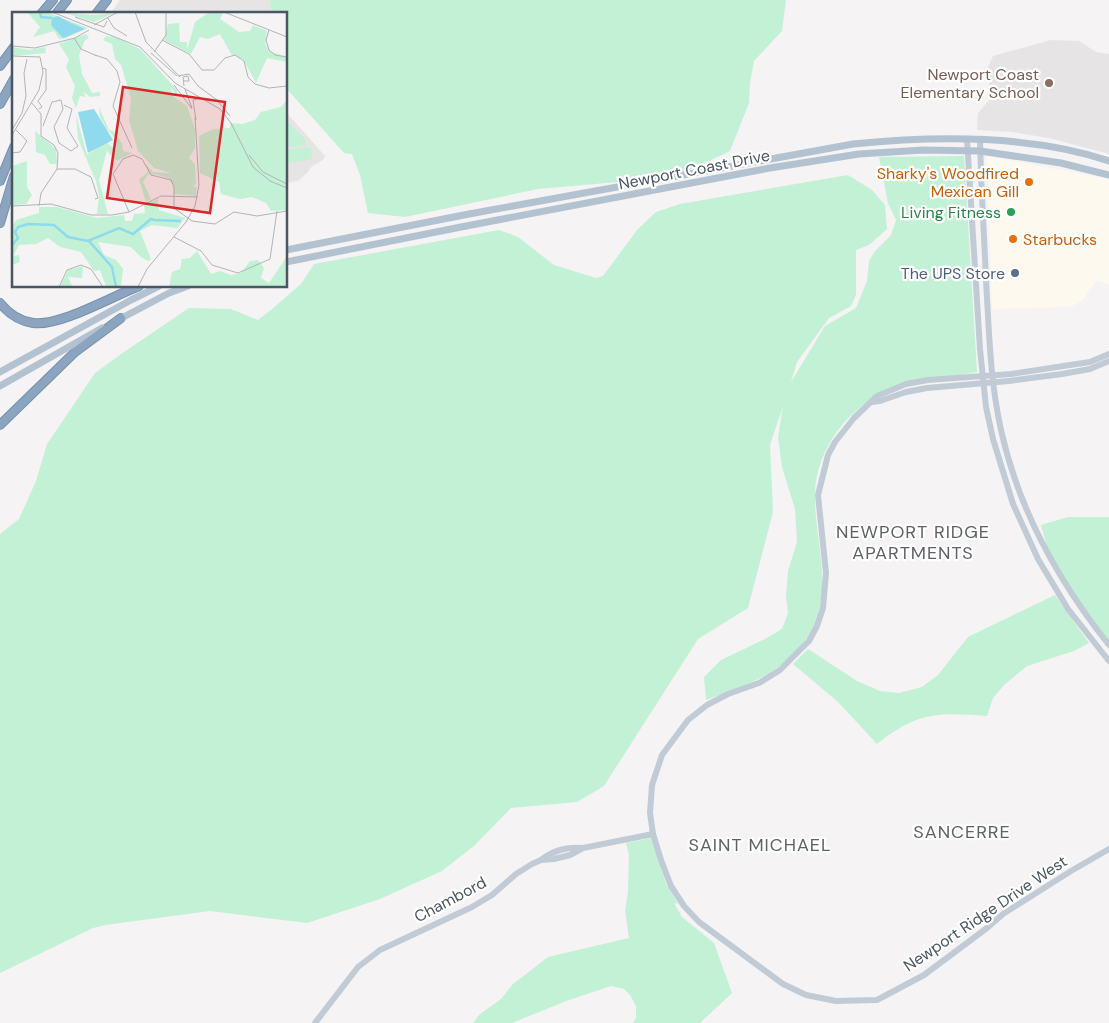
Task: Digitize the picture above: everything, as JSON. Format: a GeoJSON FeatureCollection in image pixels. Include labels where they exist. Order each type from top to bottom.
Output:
{"type":"FeatureCollection","features":[{"type":"Feature","properties":{"kind":"highway"},"geometry":{"type":"LineString","coordinates":[[43,12],[53,0]]}},
{"type":"Feature","properties":{"kind":"highway"},"geometry":{"type":"LineString","coordinates":[[58,12],[67,0]]}},
{"type":"Feature","properties":{"kind":"highway"},"geometry":{"type":"LineString","coordinates":[[98,12],[107,0]]}},
{"type":"Feature","properties":{"kind":"highway"},"geometry":{"type":"LineString","coordinates":[[0,66],[12,50]]}},
{"type":"Feature","properties":{"kind":"highway"},"geometry":{"type":"LineString","coordinates":[[0,104],[12,83]]}},
{"type":"Feature","properties":{"kind":"highway"},"geometry":{"type":"LineString","coordinates":[[0,180],[12,152]]}},
{"type":"Feature","properties":{"kind":"highway"},"geometry":{"type":"LineString","coordinates":[[0,223],[12,183]]}},
{"type":"Feature","properties":{"kind":"highway"},"geometry":{"type":"LineString","coordinates":[[0,303],[14,316],[32,323],[41,324],[73,314],[134,288]]}},
{"type":"Feature","properties":{"kind":"highway"},"geometry":{"type":"LineString","coordinates":[[0,425],[75,352],[121,318]]}},
{"type":"Feature","properties":{"kind":"main road","name":"Newport Coast Drive"},"geometry":{"type":"LineString","coordinates":[[288,250],[469,214],[852,144],[936,138],[967,139],[1054,148],[1109,161]]}},
{"type":"Feature","properties":{"kind":"main road","name":"Newport Coast Drive"},"geometry":{"type":"LineString","coordinates":[[288,262],[470,225],[839,157],[923,150],[980,151],[1061,163],[1109,175]]}},
{"type":"Feature","properties":{"kind":"main road"},"geometry":{"type":"LineString","coordinates":[[0,372],[155,288]]}},
{"type":"Feature","properties":{"kind":"main road"},"geometry":{"type":"LineString","coordinates":[[0,386],[121,318],[183,288]]}},
{"type":"Feature","properties":{"kind":"street"},"geometry":{"type":"LineString","coordinates":[[967,139],[983,376],[986,407],[997,456],[1012,504],[1038,559],[1068,609],[1109,661]]}},
{"type":"Feature","properties":{"kind":"street"},"geometry":{"type":"LineString","coordinates":[[980,140],[981,193],[993,379],[1001,431],[1012,472],[1032,524],[1060,578],[1109,645]]}},
{"type":"Feature","properties":{"kind":"street"},"geometry":{"type":"LineString","coordinates":[[872,402],[919,389],[984,383],[993,379],[1090,362],[1109,354]]}},
{"type":"Feature","properties":{"kind":"street"},"geometry":{"type":"LineString","coordinates":[[653,834],[650,813],[652,785],[662,755],[674,737],[688,720],[707,705],[728,694],[759,683],[780,670],[795,657],[817,626],[825,598],[826,573],[818,501],[821,479],[828,455],[844,428],[876,396],[906,384],[928,380],[983,376],[993,379],[1081,371],[1109,361]]}},
{"type":"Feature","properties":{"kind":"street","name":"Chambord"},"geometry":{"type":"LineString","coordinates":[[315,1023],[358,968],[380,950],[472,907],[492,895],[516,874],[568,848],[583,848],[653,834]]}},
{"type":"Feature","properties":{"kind":"street","name":"Newport Ridge Drive West"},"geometry":{"type":"LineString","coordinates":[[653,834],[671,886],[684,906],[700,922],[789,988],[812,997],[843,1002],[877,1000],[924,975],[1003,914],[1070,871],[1109,849]]}},
{"type":"Feature","properties":{"kind":"shaded area"},"geometry":{"type":"Polygon","coordinates":[[[120,0],[270,0],[271,12],[111,12],[120,0]]]}},
{"type":"Feature","properties":{"kind":"shaded area","name":"Newport Coast Elementary School"},"geometry":{"type":"Polygon","coordinates":[[[1051,40],[1079,41],[1096,52],[1109,54],[1109,154],[1049,138],[1012,132],[977,130],[978,113],[990,99],[988,67],[993,56],[1051,40]]]}},
{"type":"Feature","properties":{"kind":"shaded area"},"geometry":{"type":"Polygon","coordinates":[[[288,114],[325,156],[324,159],[310,168],[298,181],[288,183],[288,114]]]}},
{"type":"Feature","properties":{"kind":"shaded area"},"geometry":{"type":"Polygon","coordinates":[[[987,156],[1109,179],[1109,285],[1099,281],[1095,282],[1082,301],[1070,307],[992,309],[987,156]]]}},
{"type":"Feature","properties":{"kind":"green space"},"geometry":{"type":"Polygon","coordinates":[[[270,0],[786,0],[782,31],[754,61],[749,103],[730,151],[675,177],[538,189],[405,217],[368,213],[360,175],[352,154],[344,153],[288,90],[288,12],[271,12],[270,0]]]}},
{"type":"Feature","properties":{"kind":"green space"},"geometry":{"type":"Polygon","coordinates":[[[288,122],[305,139],[306,145],[290,147],[288,122]]]}},
{"type":"Feature","properties":{"kind":"green space"},"geometry":{"type":"Polygon","coordinates":[[[311,147],[312,159],[288,163],[288,150],[311,147]]]}},
{"type":"Feature","properties":{"kind":"green space"},"geometry":{"type":"Polygon","coordinates":[[[964,156],[977,372],[898,386],[863,405],[837,431],[820,464],[816,481],[816,519],[822,574],[822,592],[819,609],[813,627],[803,644],[783,664],[759,679],[706,700],[704,677],[721,660],[782,629],[788,613],[786,596],[788,571],[797,542],[795,509],[782,467],[778,437],[783,406],[770,445],[773,512],[748,608],[698,639],[604,786],[577,802],[511,808],[475,845],[442,871],[380,899],[307,923],[210,911],[105,925],[93,928],[0,973],[0,534],[19,519],[36,481],[47,444],[95,373],[189,308],[231,309],[258,320],[301,284],[314,264],[499,230],[518,237],[554,265],[596,278],[603,276],[638,229],[656,212],[680,204],[848,175],[872,190],[885,205],[887,229],[869,245],[856,250],[856,295],[851,306],[829,318],[797,362],[791,382],[825,326],[856,308],[867,281],[869,261],[875,251],[891,235],[896,220],[888,203],[879,157],[964,156]]]}},
{"type":"Feature","properties":{"kind":"green space"},"geometry":{"type":"Polygon","coordinates":[[[1068,517],[1109,517],[1109,643],[1050,558],[1041,525],[1068,517]]]}},
{"type":"Feature","properties":{"kind":"green space"},"geometry":{"type":"Polygon","coordinates":[[[1055,595],[1089,643],[1074,651],[1027,666],[1004,685],[993,698],[987,716],[954,714],[928,716],[891,733],[877,744],[838,702],[793,664],[808,649],[857,681],[880,691],[899,693],[922,687],[938,675],[968,637],[1055,595]]]}},
{"type":"Feature","properties":{"kind":"green space"},"geometry":{"type":"Polygon","coordinates":[[[651,838],[666,883],[678,904],[674,903],[682,917],[714,943],[732,993],[700,1023],[633,1023],[636,1018],[636,1006],[630,995],[624,989],[611,986],[566,1001],[512,1023],[473,1023],[480,1014],[501,999],[513,984],[548,957],[629,938],[625,911],[628,891],[629,855],[626,843],[651,838]]]}},
{"type":"Feature","properties":{"kind":"place","name":"Newport Coast Elementary School"},"geometry":{"type":"Point","coordinates":[1049,83]}},
{"type":"Feature","properties":{"kind":"place","name":"Sharky's Woodfired Mexican Gill"},"geometry":{"type":"Point","coordinates":[1029,182]}},
{"type":"Feature","properties":{"kind":"place","name":"Living Fitness"},"geometry":{"type":"Point","coordinates":[1011,212]}},
{"type":"Feature","properties":{"kind":"place","name":"Starbucks"},"geometry":{"type":"Point","coordinates":[1013,239]}},
{"type":"Feature","properties":{"kind":"place","name":"The UPS Store"},"geometry":{"type":"Point","coordinates":[1015,273]}},
{"type":"Feature","properties":{"kind":"district","name":"NEWPORT RIDGE APARTMENTS"},"geometry":{"type":"Point","coordinates":[913,542]}},
{"type":"Feature","properties":{"kind":"district","name":"SANCERRE"},"geometry":{"type":"Point","coordinates":[962,832]}},
{"type":"Feature","properties":{"kind":"district","name":"SAINT MICHAEL"},"geometry":{"type":"Point","coordinates":[760,845]}}]}
